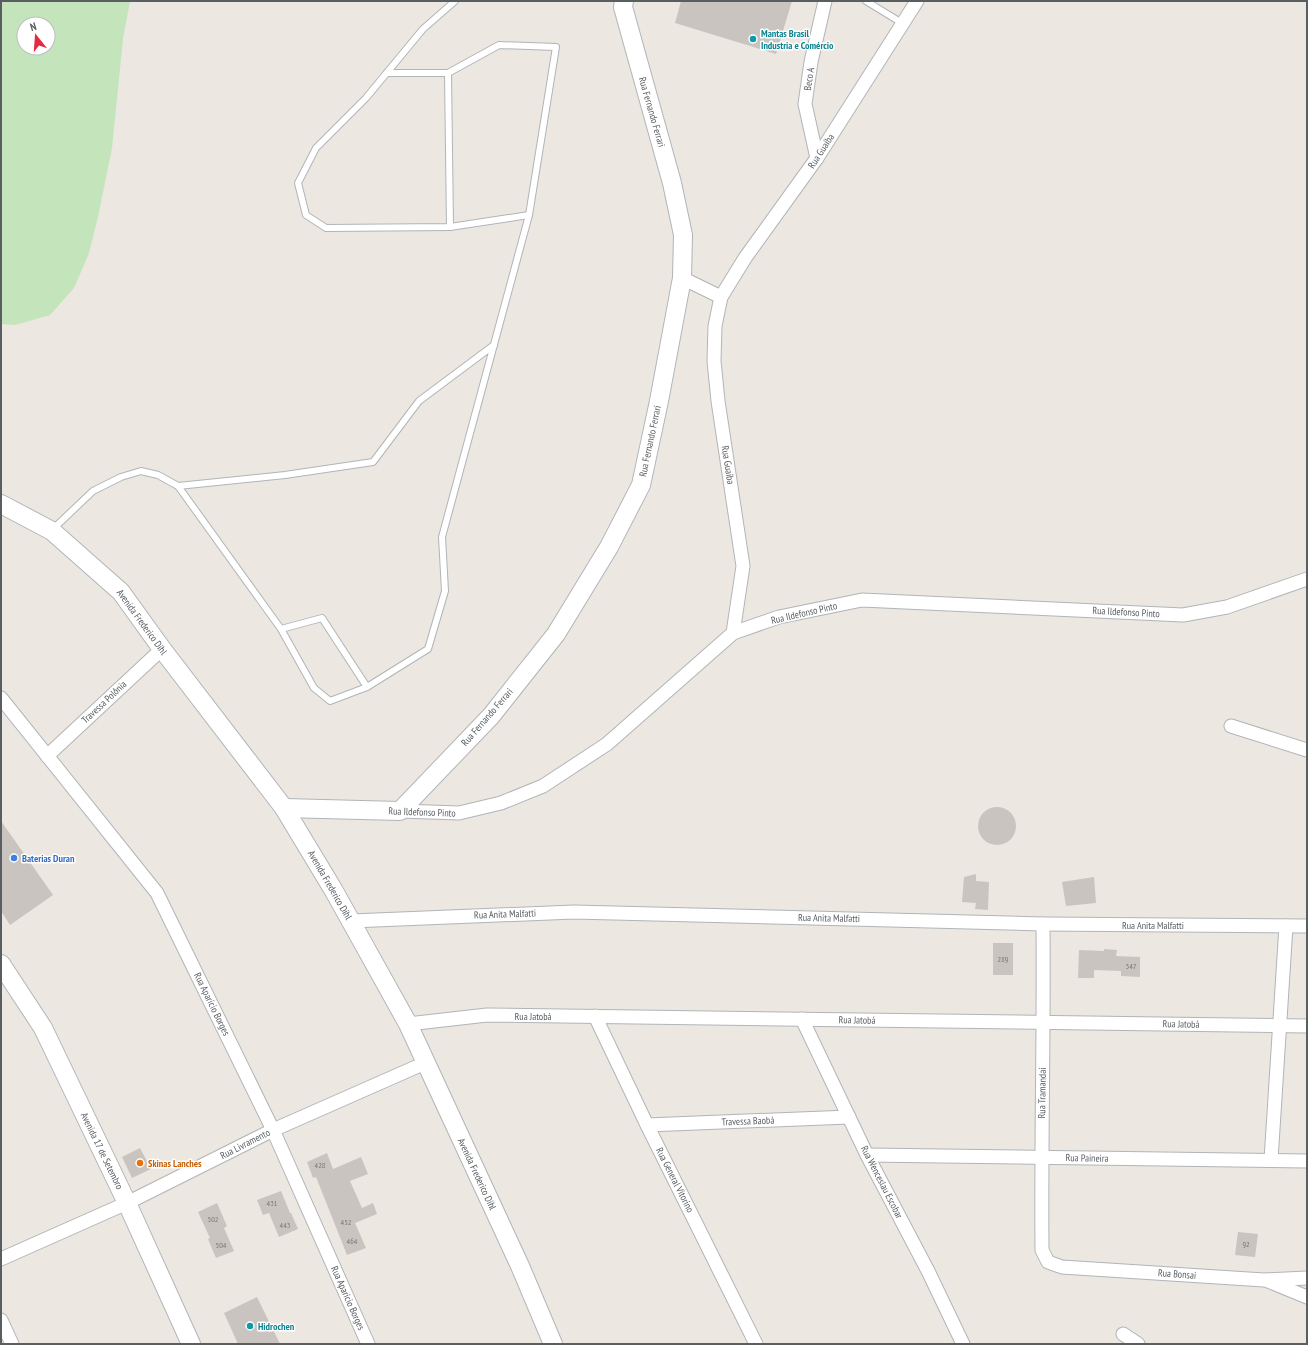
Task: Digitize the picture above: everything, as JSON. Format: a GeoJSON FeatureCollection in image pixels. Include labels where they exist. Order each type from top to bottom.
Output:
{"type":"FeatureCollection","features":[{"type":"Feature","properties":{"kind":"main road","name":"Rua Fernando Ferrari"},"geometry":{"type":"LineString","coordinates":[[400,811],[491,716],[556,634],[609,547],[641,485],[659,402],[682,278],[683,235],[672,183],[622,3]]}},
{"type":"Feature","properties":{"kind":"main road","name":"Avenida Frederico Dihl"},"geometry":{"type":"LineString","coordinates":[[1,504],[52,531],[121,592],[162,649],[284,808],[351,921],[408,1024],[520,1266],[553,1344]]}},
{"type":"Feature","properties":{"kind":"main road","name":"Rua Ildefonso Pinto"},"geometry":{"type":"LineString","coordinates":[[284,808],[400,811]]}},
{"type":"Feature","properties":{"kind":"main road","name":"Avenida 17 de Setembro"},"geometry":{"type":"LineString","coordinates":[[1,964],[42,1028],[127,1204],[191,1344]]}},
{"type":"Feature","properties":{"kind":"street","name":"Beco A"},"geometry":{"type":"LineString","coordinates":[[817,158],[805,104],[811,62],[825,1]]}},
{"type":"Feature","properties":{"kind":"street","name":"Rua Guaíba"},"geometry":{"type":"LineString","coordinates":[[734,633],[743,566],[718,401],[715,326],[721,297],[746,258],[817,158],[917,1]]}},
{"type":"Feature","properties":{"kind":"street"},"geometry":{"type":"LineString","coordinates":[[682,278],[721,297]]}},
{"type":"Feature","properties":{"kind":"street","name":"Rua Ildefonso Pinto"},"geometry":{"type":"LineString","coordinates":[[400,811],[459,813],[501,803],[544,786],[607,744],[734,633],[779,617],[862,600],[1183,615],[1227,607],[1307,579]]}},
{"type":"Feature","properties":{"kind":"street","name":"Travessa Polônia"},"geometry":{"type":"LineString","coordinates":[[47,756],[162,649]]}},
{"type":"Feature","properties":{"kind":"street","name":"Rua Aparício Borges"},"geometry":{"type":"LineString","coordinates":[[1,698],[157,893],[273,1130],[368,1344]]}},
{"type":"Feature","properties":{"kind":"street"},"geometry":{"type":"LineString","coordinates":[[1231,726],[1307,750]]}},
{"type":"Feature","properties":{"kind":"street","name":"Rua Anita Malfatti"},"geometry":{"type":"LineString","coordinates":[[351,921],[574,912],[1043,924],[1307,926]]}},
{"type":"Feature","properties":{"kind":"street","name":"Rua Tramandaí"},"geometry":{"type":"LineString","coordinates":[[1043,924],[1044,1023],[1041,1157],[1042,1250],[1048,1262]]}},
{"type":"Feature","properties":{"kind":"street"},"geometry":{"type":"LineString","coordinates":[[1271,1160],[1286,926]]}},
{"type":"Feature","properties":{"kind":"street","name":"Rua Jatobá"},"geometry":{"type":"LineString","coordinates":[[408,1024],[488,1015],[1307,1026]]}},
{"type":"Feature","properties":{"kind":"street","name":"Rua General Vitorino"},"geometry":{"type":"LineString","coordinates":[[595,1016],[647,1125],[756,1344]]}},
{"type":"Feature","properties":{"kind":"street","name":"Rua Wenceslau Escobar"},"geometry":{"type":"LineString","coordinates":[[802,1019],[867,1155],[928,1271],[963,1344]]}},
{"type":"Feature","properties":{"kind":"street","name":"Rua Livramento"},"geometry":{"type":"LineString","coordinates":[[1,1259],[127,1204],[273,1130],[425,1063]]}},
{"type":"Feature","properties":{"kind":"street","name":"Travessa Baobá"},"geometry":{"type":"LineString","coordinates":[[647,1125],[849,1117]]}},
{"type":"Feature","properties":{"kind":"street","name":"Rua Paineira"},"geometry":{"type":"LineString","coordinates":[[867,1155],[1307,1161]]}},
{"type":"Feature","properties":{"kind":"street","name":"Rua Bonsai"},"geometry":{"type":"LineString","coordinates":[[1048,1262],[1062,1267],[1264,1280],[1307,1278]]}},
{"type":"Feature","properties":{"kind":"street"},"geometry":{"type":"LineString","coordinates":[[1264,1280],[1307,1297]]}},
{"type":"Feature","properties":{"kind":"street"},"geometry":{"type":"LineString","coordinates":[[1,1320],[12,1344]]}},
{"type":"Feature","properties":{"kind":"street"},"geometry":{"type":"LineString","coordinates":[[1123,1334],[1138,1344]]}},
{"type":"Feature","properties":{"kind":"lane"},"geometry":{"type":"LineString","coordinates":[[455,1],[423,29],[366,98],[316,148],[298,183],[306,215],[326,228],[450,227],[529,215]]}},
{"type":"Feature","properties":{"kind":"lane"},"geometry":{"type":"LineString","coordinates":[[866,1],[902,23]]}},
{"type":"Feature","properties":{"kind":"lane"},"geometry":{"type":"LineString","coordinates":[[52,531],[93,491],[121,477],[141,471],[158,475],[178,486],[281,629],[314,688],[330,701],[367,687],[428,649],[445,591],[442,537],[529,215],[556,47],[499,45],[448,73],[387,72]]}},
{"type":"Feature","properties":{"kind":"lane"},"geometry":{"type":"LineString","coordinates":[[448,73],[450,227]]}},
{"type":"Feature","properties":{"kind":"lane"},"geometry":{"type":"LineString","coordinates":[[178,486],[373,462],[419,401],[494,345]]}},
{"type":"Feature","properties":{"kind":"lane"},"geometry":{"type":"LineString","coordinates":[[281,629],[322,618],[367,687]]}},
{"type":"Feature","properties":{"kind":"green space"},"geometry":{"type":"Polygon","coordinates":[[[1,1],[130,1],[123,39],[112,148],[89,253],[74,288],[50,315],[15,325],[1,324],[1,1]]]}},
{"type":"Feature","properties":{"kind":"building","name":"Mantas Brasil Industria e Comércio"},"geometry":{"type":"Polygon","coordinates":[[[681,1],[792,1],[776,54],[675,23],[681,1]]]}},
{"type":"Feature","properties":{"kind":"building"},"geometry":{"type":"Polygon","coordinates":[[[993,807],[1001,807],[1008,810],[1013,815],[1016,826],[1013,837],[1008,842],[1001,845],[993,845],[986,842],[981,837],[978,830],[978,822],[981,815],[986,810],[993,807]]]}},
{"type":"Feature","properties":{"kind":"building","name":"Baterias Duran"},"geometry":{"type":"Polygon","coordinates":[[[1,821],[53,895],[10,925],[1,911],[1,821]]]}},
{"type":"Feature","properties":{"kind":"building"},"geometry":{"type":"Polygon","coordinates":[[[976,874],[976,881],[989,882],[988,910],[975,909],[976,903],[962,902],[964,877],[976,874]]]}},
{"type":"Feature","properties":{"kind":"building"},"geometry":{"type":"Polygon","coordinates":[[[1094,877],[1096,903],[1066,906],[1062,882],[1094,877]]]}},
{"type":"Feature","properties":{"kind":"building"},"geometry":{"type":"Polygon","coordinates":[[[993,943],[1013,943],[1013,975],[993,975],[993,943]]]}},
{"type":"Feature","properties":{"kind":"building"},"geometry":{"type":"Polygon","coordinates":[[[1104,949],[1117,950],[1116,956],[1140,957],[1140,977],[1121,976],[1121,971],[1094,970],[1094,978],[1078,978],[1079,950],[1104,951],[1104,949]]]}},
{"type":"Feature","properties":{"kind":"building","name":"Skinas Lanches"},"geometry":{"type":"Polygon","coordinates":[[[140,1148],[151,1169],[132,1178],[122,1157],[140,1148]]]}},
{"type":"Feature","properties":{"kind":"building"},"geometry":{"type":"Polygon","coordinates":[[[327,1153],[333,1169],[361,1157],[368,1174],[350,1181],[362,1208],[373,1203],[377,1214],[355,1223],[366,1248],[347,1255],[316,1177],[313,1178],[307,1162],[327,1153]]]}},
{"type":"Feature","properties":{"kind":"building"},"geometry":{"type":"Polygon","coordinates":[[[281,1191],[298,1229],[279,1237],[269,1213],[263,1215],[257,1200],[281,1191]]]}},
{"type":"Feature","properties":{"kind":"building"},"geometry":{"type":"Polygon","coordinates":[[[217,1203],[227,1226],[224,1228],[234,1251],[216,1258],[208,1239],[210,1238],[198,1212],[217,1203]]]}},
{"type":"Feature","properties":{"kind":"building"},"geometry":{"type":"Polygon","coordinates":[[[1238,1232],[1258,1234],[1255,1257],[1235,1255],[1238,1232]]]}},
{"type":"Feature","properties":{"kind":"building","name":"Hidrochen"},"geometry":{"type":"Polygon","coordinates":[[[257,1297],[280,1344],[238,1344],[224,1313],[257,1297]]]}},
{"type":"Feature","properties":{"kind":"place","name":"Mantas Brasil Industria e Comércio"},"geometry":{"type":"Point","coordinates":[753,39]}},
{"type":"Feature","properties":{"kind":"place","name":"Baterias Duran"},"geometry":{"type":"Point","coordinates":[14,858]}},
{"type":"Feature","properties":{"kind":"place","name":"Skinas Lanches"},"geometry":{"type":"Point","coordinates":[140,1163]}},
{"type":"Feature","properties":{"kind":"place","name":"Hidrochen"},"geometry":{"type":"Point","coordinates":[250,1326]}}]}
